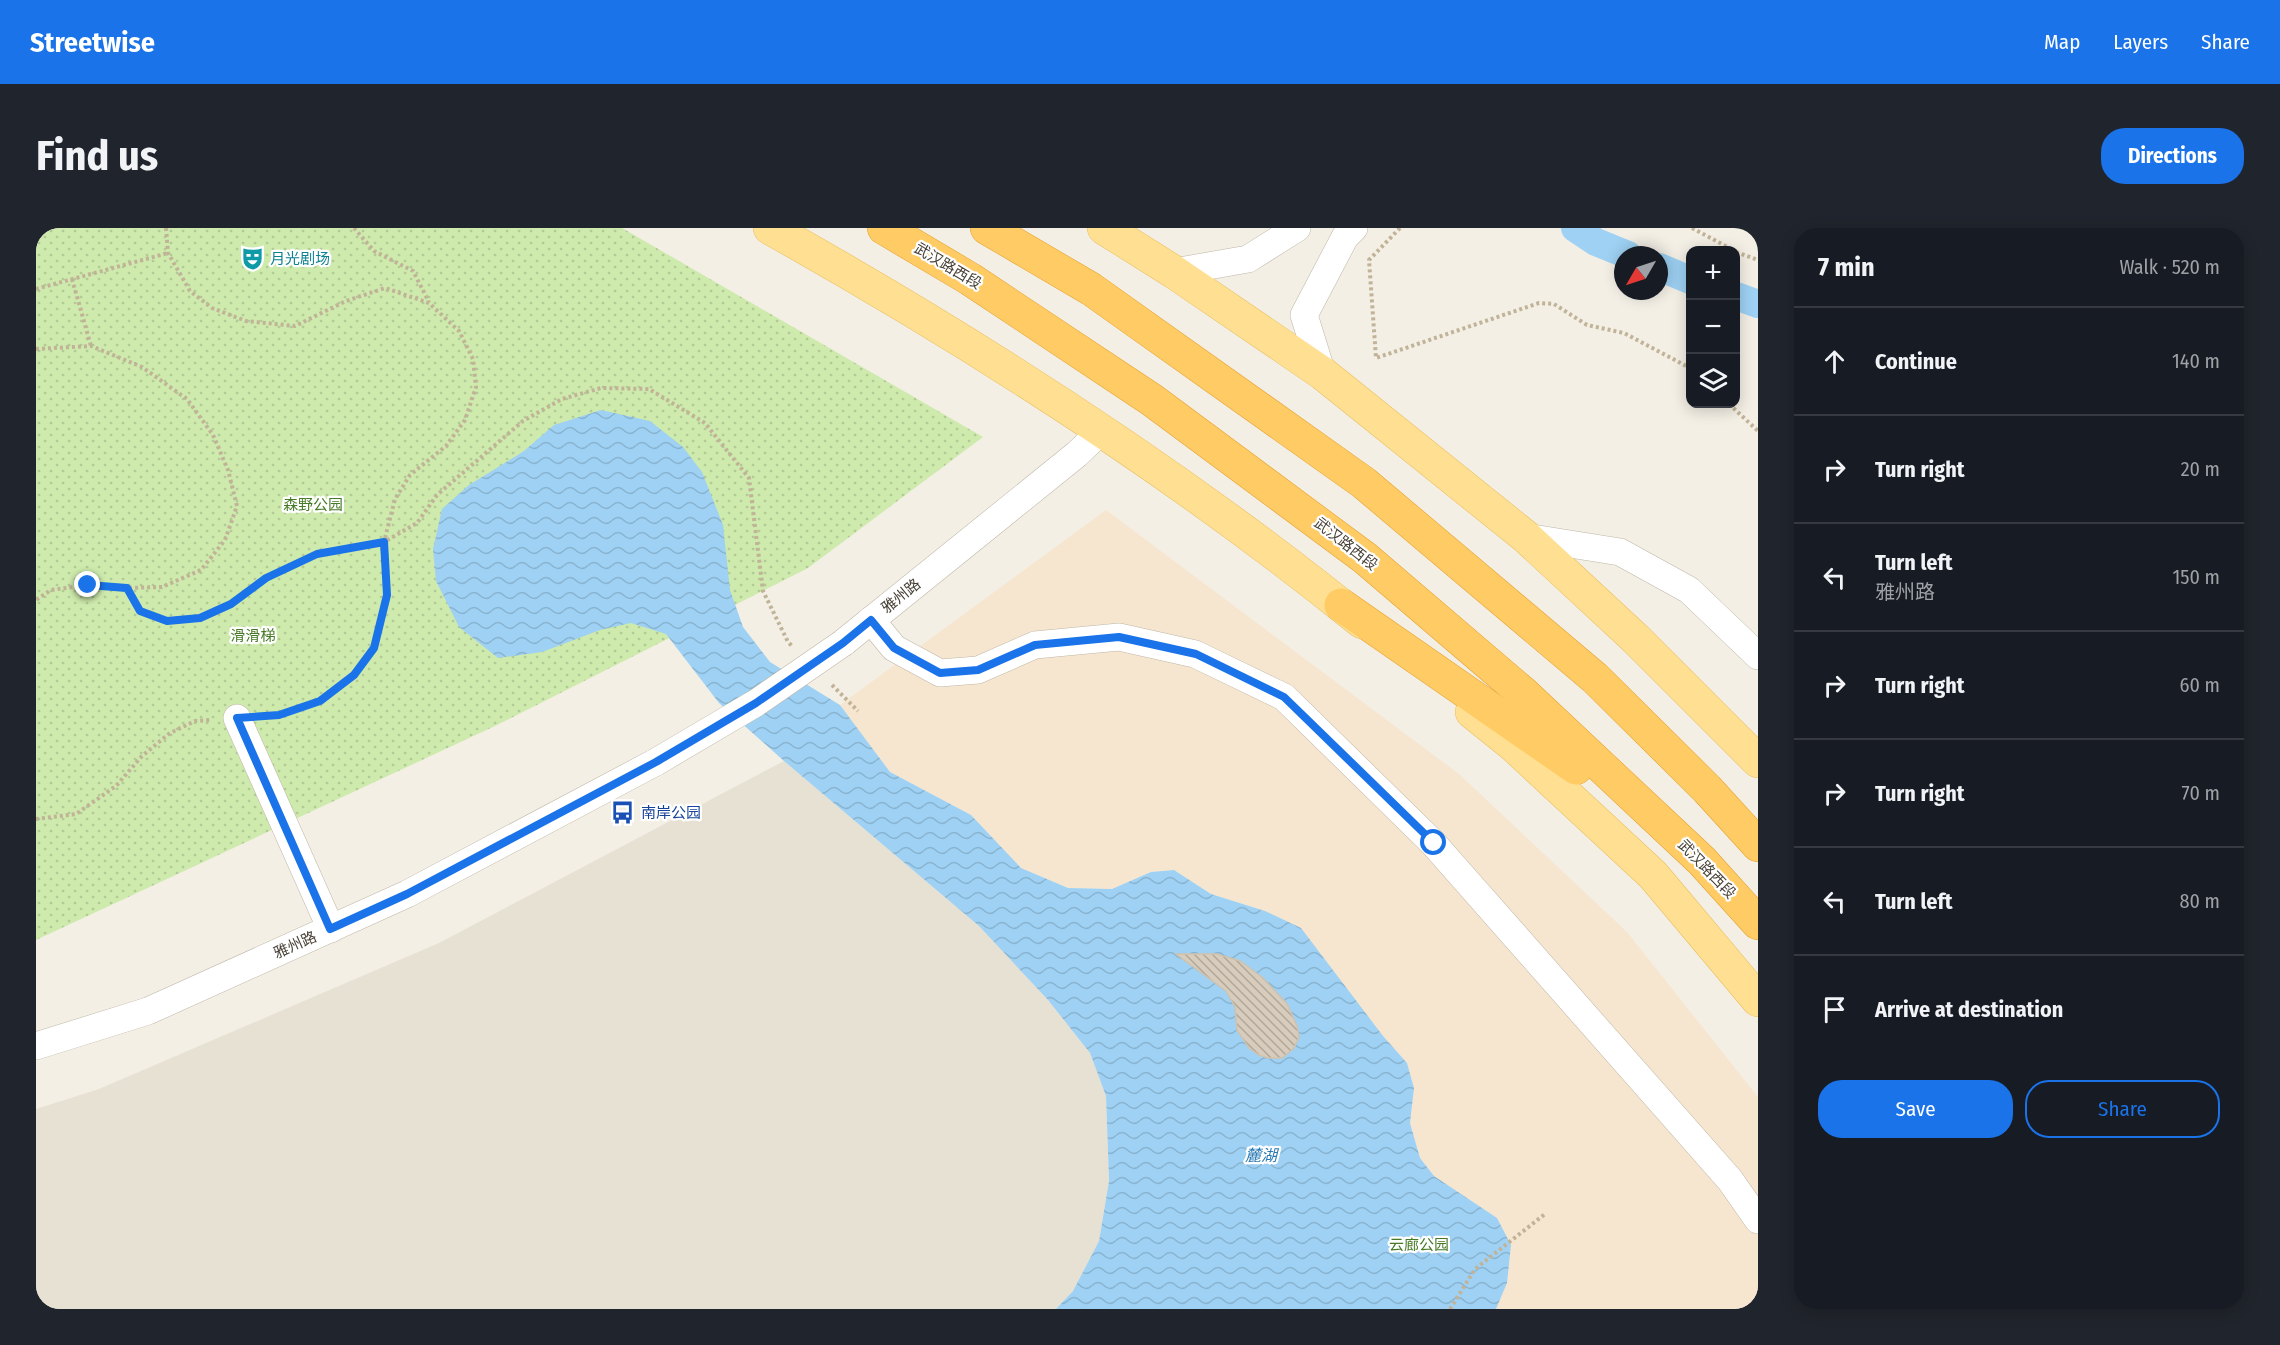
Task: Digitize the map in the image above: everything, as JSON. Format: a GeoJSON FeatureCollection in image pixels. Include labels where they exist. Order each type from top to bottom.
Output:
{"type":"FeatureCollection","features":[{"type":"Feature","properties":{"kind":"highway","name":"武汉路西段"},"geometry":{"type":"LineString","coordinates":[[884,228],[970,279],[1152,400],[1365,558],[1523,693],[1702,861],[1758,923]]}},
{"type":"Feature","properties":{"kind":"highway"},"geometry":{"type":"LineString","coordinates":[[987,228],[1090,289],[1364,483],[1595,678],[1707,789],[1758,845]]}},
{"type":"Feature","properties":{"kind":"highway"},"geometry":{"type":"LineString","coordinates":[[1341,605],[1549,747],[1702,861]]}},
{"type":"Feature","properties":{"kind":"main road"},"geometry":{"type":"LineString","coordinates":[[770,228],[865,281],[1102,430],[1210,505],[1341,605],[1513,745],[1653,875],[1758,1000]]}},
{"type":"Feature","properties":{"kind":"main road"},"geometry":{"type":"LineString","coordinates":[[1104,228],[1174,272],[1322,373],[1526,537],[1636,639],[1758,761]]}},
{"type":"Feature","properties":{"kind":"street"},"geometry":{"type":"LineString","coordinates":[[1174,272],[1248,259],[1296,228]]}},
{"type":"Feature","properties":{"kind":"street"},"geometry":{"type":"LineString","coordinates":[[1322,373],[1305,315],[1345,237],[1354,228]]}},
{"type":"Feature","properties":{"kind":"street","name":"雅州路"},"geometry":{"type":"LineString","coordinates":[[36,1046],[148,1011],[407,894],[656,762],[756,703],[843,643],[1077,454],[1102,430]]}},
{"type":"Feature","properties":{"kind":"street"},"geometry":{"type":"LineString","coordinates":[[1526,537],[1620,552],[1689,590],[1758,656]]}},
{"type":"Feature","properties":{"kind":"street"},"geometry":{"type":"LineString","coordinates":[[871,620],[894,648],[940,673],[978,670],[1035,645],[1119,637],[1196,654],[1284,697],[1434,843],[1730,1179],[1758,1220]]}},
{"type":"Feature","properties":{"kind":"street"},"geometry":{"type":"LineString","coordinates":[[237,718],[330,929]]}},
{"type":"Feature","properties":{"kind":"path"},"geometry":{"type":"LineString","coordinates":[[166,228],[168,253],[190,291],[212,308],[246,321],[295,326],[346,301],[385,288],[429,303]]}},
{"type":"Feature","properties":{"kind":"path"},"geometry":{"type":"LineString","coordinates":[[36,819],[76,814],[116,786],[142,756],[170,733],[195,721],[279,715],[320,701],[354,675],[374,648],[387,595],[384,542],[395,499],[410,475],[446,446],[465,420],[476,387],[473,359],[459,331],[429,303],[413,271],[374,251],[354,228]]}},
{"type":"Feature","properties":{"kind":"path"},"geometry":{"type":"LineString","coordinates":[[1400,228],[1369,260],[1376,358],[1539,303],[1554,304],[1587,325],[1624,333],[1686,366]]}},
{"type":"Feature","properties":{"kind":"path"},"geometry":{"type":"LineString","coordinates":[[1692,228],[1725,246]]}},
{"type":"Feature","properties":{"kind":"path"},"geometry":{"type":"LineString","coordinates":[[36,289],[168,253]]}},
{"type":"Feature","properties":{"kind":"path"},"geometry":{"type":"LineString","coordinates":[[1740,253],[1758,260]]}},
{"type":"Feature","properties":{"kind":"path"},"geometry":{"type":"LineString","coordinates":[[72,279],[91,346]]}},
{"type":"Feature","properties":{"kind":"path"},"geometry":{"type":"LineString","coordinates":[[36,349],[91,346],[142,368],[187,399],[213,435],[228,470],[237,506],[225,540],[201,570],[162,587],[127,588],[88,585],[51,590],[36,600]]}},
{"type":"Feature","properties":{"kind":"path"},"geometry":{"type":"LineString","coordinates":[[127,588],[140,611],[167,621],[200,618],[231,604],[266,578],[317,554],[384,542],[417,523],[437,495],[523,421],[562,399],[601,388],[649,389],[705,423],[749,478],[763,591],[788,642],[796,649]]}},
{"type":"Feature","properties":{"kind":"path"},"geometry":{"type":"LineString","coordinates":[[1733,408],[1758,431]]}},
{"type":"Feature","properties":{"kind":"path"},"geometry":{"type":"LineString","coordinates":[[827,680],[858,711]]}},
{"type":"Feature","properties":{"kind":"path"},"geometry":{"type":"LineString","coordinates":[[1450,1309],[1474,1269],[1545,1214]]}},
{"type":"Feature","properties":{"kind":"shaded area"},"geometry":{"type":"Polygon","coordinates":[[[1106,510],[1459,774],[1627,932],[1758,1097],[1758,1309],[1496,1309],[1507,1283],[1511,1246],[1497,1218],[1434,1176],[1420,1158],[1410,1122],[1414,1088],[1407,1063],[1265,911],[1211,894],[1174,870],[1151,872],[1112,889],[1068,888],[1021,868],[971,815],[890,772],[840,705],[1106,510]]]}},
{"type":"Feature","properties":{"kind":"shaded area"},"geometry":{"type":"Polygon","coordinates":[[[784,761],[979,926],[1048,1000],[1090,1053],[1106,1096],[1109,1181],[1099,1241],[1073,1291],[1056,1309],[36,1309],[36,1109],[99,1089],[439,943],[784,761]]]}},
{"type":"Feature","properties":{"kind":"green space","name":"森野公园"},"geometry":{"type":"Polygon","coordinates":[[[36,228],[622,228],[983,437],[808,568],[497,725],[36,940],[36,228]]]}},
{"type":"Feature","properties":{"kind":"water","name":"麓湖"},"geometry":{"type":"Polygon","coordinates":[[[601,410],[650,421],[683,447],[702,472],[723,525],[730,590],[743,627],[770,662],[840,705],[890,772],[971,815],[1021,868],[1068,888],[1112,889],[1151,872],[1174,870],[1211,894],[1265,911],[1301,928],[1383,1036],[1407,1063],[1414,1088],[1410,1123],[1420,1158],[1434,1176],[1497,1218],[1511,1245],[1507,1283],[1496,1309],[1056,1309],[1073,1291],[1099,1241],[1109,1181],[1106,1096],[1090,1053],[1048,1000],[979,926],[719,703],[666,634],[631,623],[600,630],[542,652],[498,658],[459,627],[436,581],[433,549],[442,509],[469,485],[524,451],[554,425],[601,410]]]}},
{"type":"Feature","properties":{"kind":"building"},"geometry":{"type":"Polygon","coordinates":[[[1176,954],[1217,954],[1240,961],[1263,978],[1287,1004],[1297,1026],[1299,1037],[1294,1048],[1282,1058],[1268,1058],[1249,1048],[1237,1030],[1235,1007],[1226,991],[1176,954]]]}},
{"type":"Feature","properties":{"kind":"waterway"},"geometry":{"type":"LineString","coordinates":[[1575,228],[1596,242],[1614,249]]}},
{"type":"Feature","properties":{"kind":"waterway"},"geometry":{"type":"LineString","coordinates":[[1668,271],[1686,278]]}},
{"type":"Feature","properties":{"kind":"waterway"},"geometry":{"type":"LineString","coordinates":[[1740,297],[1758,304]]}},
{"type":"Feature","properties":{"kind":"place","name":"月光剧场"},"geometry":{"type":"Point","coordinates":[252,259]}},
{"type":"Feature","properties":{"kind":"place","name":"南岸公园"},"geometry":{"type":"Point","coordinates":[623,813]}},
{"type":"Feature","properties":{"kind":"route"},"geometry":{"type":"LineString","coordinates":[[88,585],[127,588],[140,611],[167,621],[200,618],[231,604],[266,578],[317,554],[384,542],[387,595],[374,648],[354,675],[320,701],[279,715],[237,718],[330,929],[407,894],[656,762],[756,703],[843,643],[871,620],[894,648],[940,673],[978,670],[1035,645],[1119,637],[1196,654],[1284,697],[1434,843]]}},
{"type":"Feature","properties":{"kind":"park label","name":"滑滑梯"},"geometry":{"type":"Point","coordinates":[253,636]}},
{"type":"Feature","properties":{"kind":"park label","name":"云廊公园"},"geometry":{"type":"Point","coordinates":[1419,1245]}}]}
